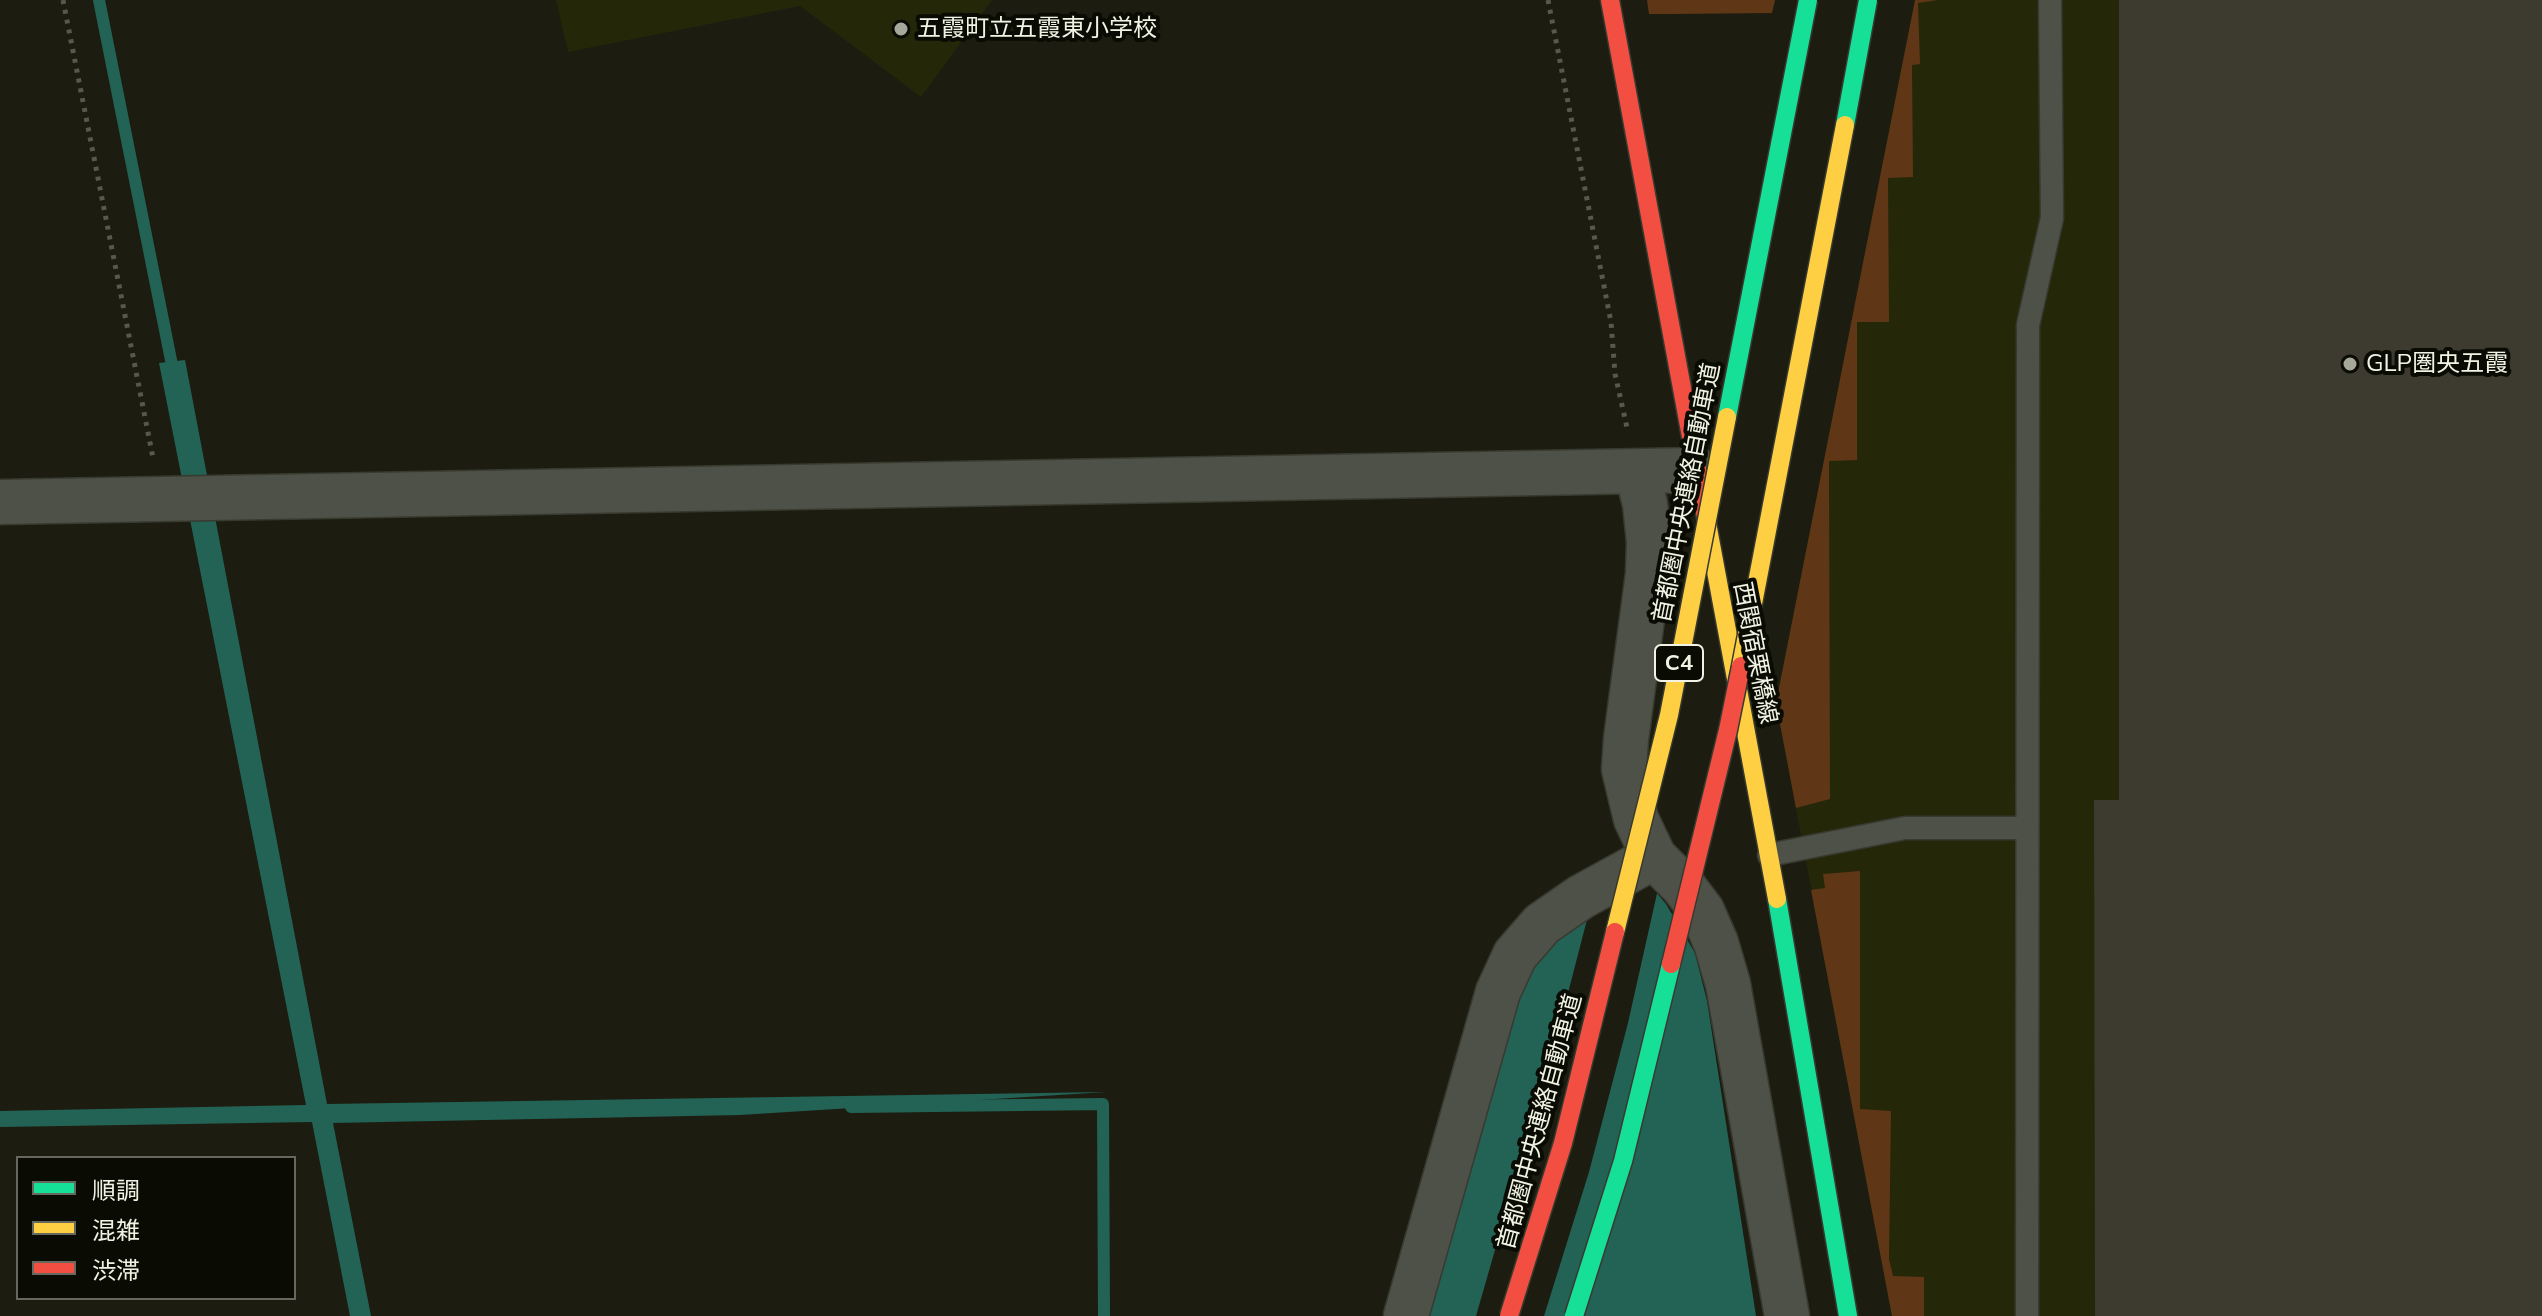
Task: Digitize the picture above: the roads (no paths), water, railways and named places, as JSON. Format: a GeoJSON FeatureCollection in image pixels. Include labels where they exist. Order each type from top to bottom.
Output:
{"type":"FeatureCollection","features":[{"type":"Feature","properties":{"kind":"main road","name":"西関宿栗橋線"},"geometry":{"type":"LineString","coordinates":[[1610,0],[1769,855],[1848,1316]]}},
{"type":"Feature","properties":{"kind":"main road","name":"首都圏中央連絡自動車道"},"geometry":{"type":"LineString","coordinates":[[1509,1316],[1563,1143],[1669,715],[1808,0]]}},
{"type":"Feature","properties":{"kind":"main road","name":"C4"},"geometry":{"type":"LineString","coordinates":[[1574,1316],[1623,1161],[1728,730],[1868,0]]}},
{"type":"Feature","properties":{"kind":"street"},"geometry":{"type":"LineString","coordinates":[[0,502],[1696,470]]}},
{"type":"Feature","properties":{"kind":"street"},"geometry":{"type":"LineString","coordinates":[[1637,472],[1645,504],[1648,574],[1624,769],[1636,819],[1654,857],[1683,886],[1702,911],[1716,943],[1728,984],[1787,1316]]}},
{"type":"Feature","properties":{"kind":"street"},"geometry":{"type":"LineString","coordinates":[[1406,1316],[1498,992],[1515,955],[1542,924],[1581,897],[1654,857]]}},
{"type":"Feature","properties":{"kind":"lane"},"geometry":{"type":"LineString","coordinates":[[2027,1316],[2028,325],[2052,218],[2050,0]]}},
{"type":"Feature","properties":{"kind":"lane"},"geometry":{"type":"LineString","coordinates":[[1769,855],[1905,828],[2027,828]]}},
{"type":"Feature","properties":{"kind":"water"},"geometry":{"type":"Polygon","coordinates":[[[185,360],[327,1104],[1106,1092],[740,1115],[333,1123],[371,1316],[350,1316],[312,1122],[0,1127],[0,1111],[306,1105],[159,363],[185,360]]]}},
{"type":"Feature","properties":{"kind":"water"},"geometry":{"type":"Polygon","coordinates":[[[1634,886],[1655,891],[1695,953],[1707,1001],[1756,1316],[1423,1316],[1526,979],[1554,940],[1634,886]]]}},
{"type":"Feature","properties":{"kind":"waterway"},"geometry":{"type":"LineString","coordinates":[[99,0],[174,375]]}},
{"type":"Feature","properties":{"kind":"waterway"},"geometry":{"type":"LineString","coordinates":[[851,1107],[1103,1104],[1104,1316]]}},
{"type":"Feature","properties":{"kind":"place","name":"五霞町立五霞東小学校"},"geometry":{"type":"Point","coordinates":[901,29]}},
{"type":"Feature","properties":{"kind":"place","name":"GLP圏央五霞"},"geometry":{"type":"Point","coordinates":[2350,364]}}]}
